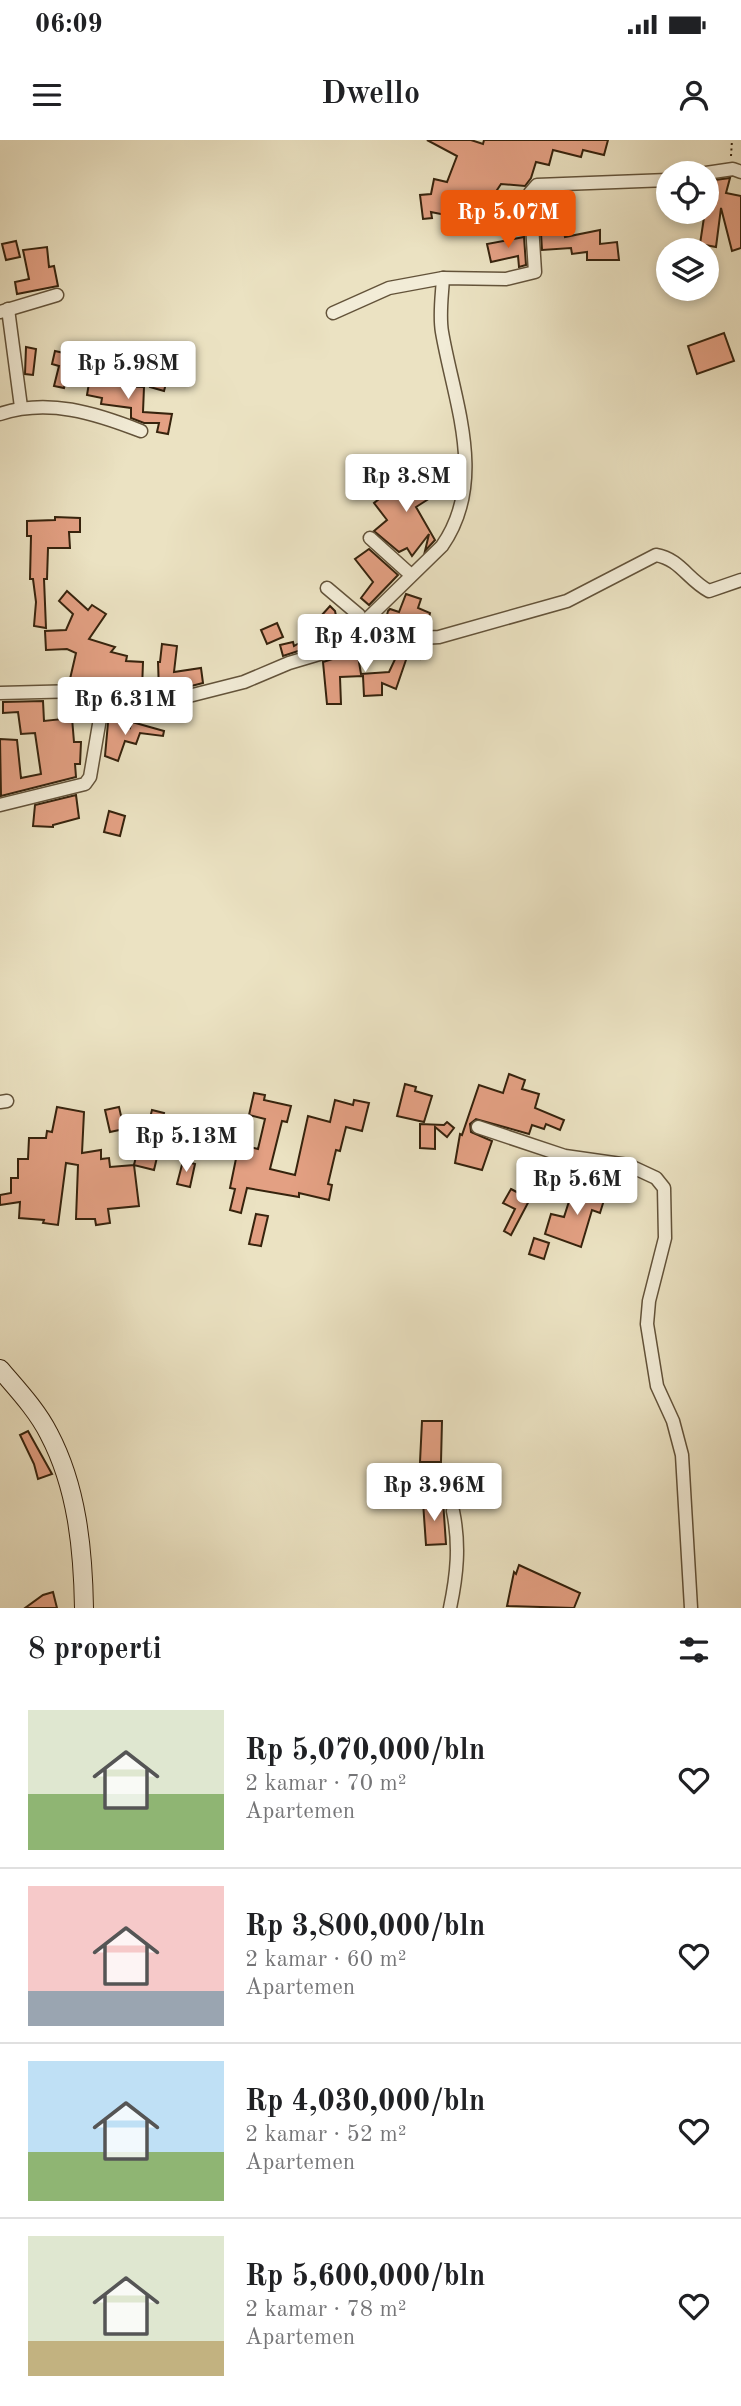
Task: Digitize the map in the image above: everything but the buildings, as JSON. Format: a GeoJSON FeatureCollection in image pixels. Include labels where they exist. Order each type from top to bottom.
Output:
{"type":"FeatureCollection","features":[{"type":"Feature","properties":{"kind":"street"},"geometry":{"type":"LineString","coordinates":[[719,172],[737,170]]}},
{"type":"Feature","properties":{"kind":"street"},"geometry":{"type":"LineString","coordinates":[[333,313],[389,288],[443,278],[506,279],[535,272],[530,193],[537,185],[656,180]]}},
{"type":"Feature","properties":{"kind":"street"},"geometry":{"type":"LineString","coordinates":[[361,625],[435,555],[450,535],[463,496],[465,439],[456,387],[441,330],[443,278]]}},
{"type":"Feature","properties":{"kind":"street"},"geometry":{"type":"LineString","coordinates":[[21,407],[4,311],[57,295]]}},
{"type":"Feature","properties":{"kind":"street"},"geometry":{"type":"LineString","coordinates":[[0,414],[21,407],[65,408],[102,416],[141,431]]}},
{"type":"Feature","properties":{"kind":"street"},"geometry":{"type":"LineString","coordinates":[[370,538],[411,575]]}},
{"type":"Feature","properties":{"kind":"street"},"geometry":{"type":"LineString","coordinates":[[0,693],[80,691],[169,701],[362,641],[439,637],[567,601],[656,555],[671,558],[699,586],[709,591],[741,580]]}},
{"type":"Feature","properties":{"kind":"street"},"geometry":{"type":"LineString","coordinates":[[327,588],[353,608],[361,625],[362,641]]}},
{"type":"Feature","properties":{"kind":"street"},"geometry":{"type":"LineString","coordinates":[[0,805],[85,784],[90,777],[103,695]]}},
{"type":"Feature","properties":{"kind":"street"},"geometry":{"type":"LineString","coordinates":[[478,1128],[565,1156],[628,1165],[656,1178],[664,1188],[666,1238],[649,1301],[647,1324],[657,1386],[673,1421],[682,1455],[691,1608]]}},
{"type":"Feature","properties":{"kind":"street"},"geometry":{"type":"LineString","coordinates":[[0,1368],[48,1432],[64,1467],[78,1525],[84,1608]]}},
{"type":"Feature","properties":{"kind":"street"},"geometry":{"type":"LineString","coordinates":[[450,1608],[458,1572],[458,1534],[453,1511]]}},
{"type":"Feature","properties":{"kind":"path"},"geometry":{"type":"LineString","coordinates":[[732,140],[737,170]]}}]}
